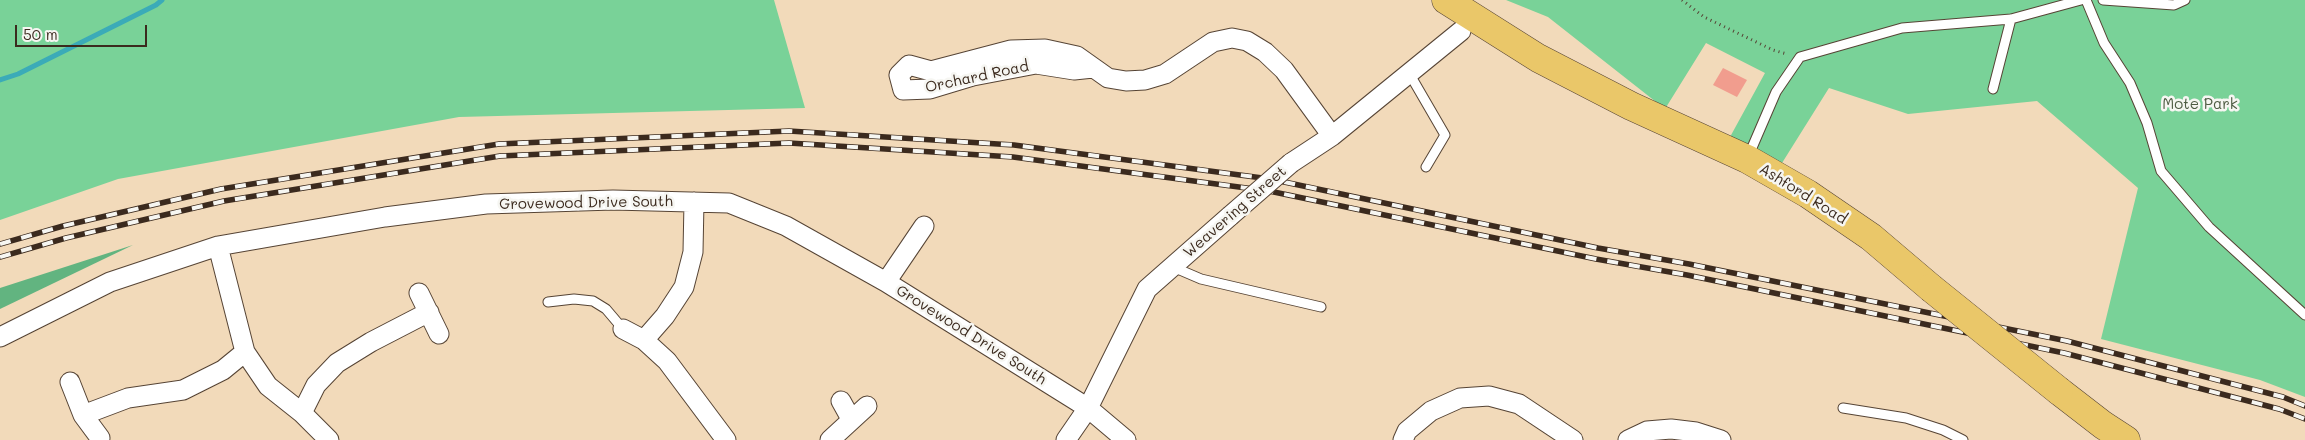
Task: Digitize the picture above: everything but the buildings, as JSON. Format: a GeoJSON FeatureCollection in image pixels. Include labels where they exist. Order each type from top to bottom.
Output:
{"type":"FeatureCollection","features":[{"type":"Feature","properties":{"kind":"main road","name":"Ashford Road"},"geometry":{"type":"LineString","coordinates":[[1446,0],[1538,58],[1631,106],[1747,159],[1808,194],[1871,237],[2059,391],[2126,440]]}},
{"type":"Feature","properties":{"kind":"street","name":"Weavering Street"},"geometry":{"type":"LineString","coordinates":[[1066,440],[1088,408],[1147,289],[1291,163],[1332,136],[1461,32]]}},
{"type":"Feature","properties":{"kind":"street"},"geometry":{"type":"LineString","coordinates":[[1093,68],[1108,78],[1126,81],[1145,80],[1165,74],[1213,42],[1232,38],[1247,41],[1265,52],[1284,70],[1332,136]]}},
{"type":"Feature","properties":{"kind":"street","name":"Orchard Road"},"geometry":{"type":"LineString","coordinates":[[1045,49],[1069,54],[1077,56],[1093,68],[1074,70],[1036,64],[973,76],[930,89],[903,90],[900,75],[909,65],[931,71],[1010,50],[1045,49]]}},
{"type":"Feature","properties":{"kind":"street","name":"Grovewood Drive South"},"geometry":{"type":"LineString","coordinates":[[0,337],[110,282],[218,246],[385,217],[486,204],[613,200],[729,203],[778,222],[886,282],[1088,408],[1126,440]]}},
{"type":"Feature","properties":{"kind":"street"},"geometry":{"type":"LineString","coordinates":[[644,340],[665,316],[684,287],[693,252],[694,202]]}},
{"type":"Feature","properties":{"kind":"street"},"geometry":{"type":"LineString","coordinates":[[886,282],[924,226]]}},
{"type":"Feature","properties":{"kind":"street"},"geometry":{"type":"LineString","coordinates":[[218,246],[245,352],[268,386],[302,413],[329,440]]}},
{"type":"Feature","properties":{"kind":"street"},"geometry":{"type":"LineString","coordinates":[[419,293],[439,334]]}},
{"type":"Feature","properties":{"kind":"street"},"geometry":{"type":"LineString","coordinates":[[302,413],[316,385],[337,363],[371,342],[429,312]]}},
{"type":"Feature","properties":{"kind":"street"},"geometry":{"type":"LineString","coordinates":[[623,329],[644,340],[667,361],[726,440]]}},
{"type":"Feature","properties":{"kind":"street"},"geometry":{"type":"LineString","coordinates":[[83,415],[128,398],[182,390],[223,370],[245,352]]}},
{"type":"Feature","properties":{"kind":"street"},"geometry":{"type":"LineString","coordinates":[[70,382],[83,415],[100,438]]}},
{"type":"Feature","properties":{"kind":"street"},"geometry":{"type":"LineString","coordinates":[[1403,440],[1407,431],[1431,411],[1460,398],[1489,396],[1519,404],[1573,440]]}},
{"type":"Feature","properties":{"kind":"street"},"geometry":{"type":"LineString","coordinates":[[841,401],[851,419]]}},
{"type":"Feature","properties":{"kind":"street"},"geometry":{"type":"LineString","coordinates":[[830,440],[867,406]]}},
{"type":"Feature","properties":{"kind":"street"},"geometry":{"type":"LineString","coordinates":[[1628,440],[1648,431],[1671,429],[1696,432],[1721,440]]}},
{"type":"Feature","properties":{"kind":"lane"},"geometry":{"type":"LineString","coordinates":[[1747,159],[1776,92],[1800,57],[1902,28],[2011,19],[2081,0]]}},
{"type":"Feature","properties":{"kind":"lane"},"geometry":{"type":"LineString","coordinates":[[2086,0],[2104,43],[2130,83],[2147,123],[2161,171],[2209,227],[2305,315]]}},
{"type":"Feature","properties":{"kind":"lane"},"geometry":{"type":"LineString","coordinates":[[2103,0],[2174,5],[2185,0]]}},
{"type":"Feature","properties":{"kind":"lane"},"geometry":{"type":"LineString","coordinates":[[1993,89],[2011,19]]}},
{"type":"Feature","properties":{"kind":"lane"},"geometry":{"type":"LineString","coordinates":[[1409,73],[1445,135],[1426,167]]}},
{"type":"Feature","properties":{"kind":"lane"},"geometry":{"type":"LineString","coordinates":[[1173,267],[1201,279],[1321,307]]}},
{"type":"Feature","properties":{"kind":"lane"},"geometry":{"type":"LineString","coordinates":[[548,302],[574,299],[593,301],[606,309],[623,329]]}},
{"type":"Feature","properties":{"kind":"lane"},"geometry":{"type":"LineString","coordinates":[[1843,408],[1906,418],[1942,430],[1963,440]]}},
{"type":"Feature","properties":{"kind":"path"},"geometry":{"type":"LineString","coordinates":[[1682,0],[1704,17],[1764,46],[1800,57]]}},
{"type":"Feature","properties":{"kind":"green space"},"geometry":{"type":"Polygon","coordinates":[[[0,0],[774,0],[805,108],[459,117],[118,179],[0,220],[0,0]]]}},
{"type":"Feature","properties":{"kind":"green space","name":"Mote Park"},"geometry":{"type":"Polygon","coordinates":[[[1506,0],[2305,0],[2305,397],[2260,380],[2101,339],[2138,188],[2037,101],[1908,114],[1829,88],[1782,163],[1730,137],[1765,73],[1706,43],[1665,109],[1548,17],[1506,0]]]}},
{"type":"Feature","properties":{"kind":"green space"},"geometry":{"type":"Polygon","coordinates":[[[133,245],[0,309],[0,288],[133,245]]]}},
{"type":"Feature","properties":{"kind":"waterway"},"geometry":{"type":"LineString","coordinates":[[0,80],[18,74],[156,5],[162,0]]}},
{"type":"Feature","properties":{"kind":"railway"},"geometry":{"type":"LineString","coordinates":[[0,244],[63,226],[221,189],[499,144],[789,131],[1014,145],[1270,179],[1598,248],[1689,264],[2067,341],[2283,397],[2305,406]]}},
{"type":"Feature","properties":{"kind":"railway"},"geometry":{"type":"LineString","coordinates":[[0,257],[66,238],[224,201],[500,156],[789,143],[1013,157],[1269,191],[1596,259],[1687,275],[2064,353],[2279,409],[2305,419]]}}]}
